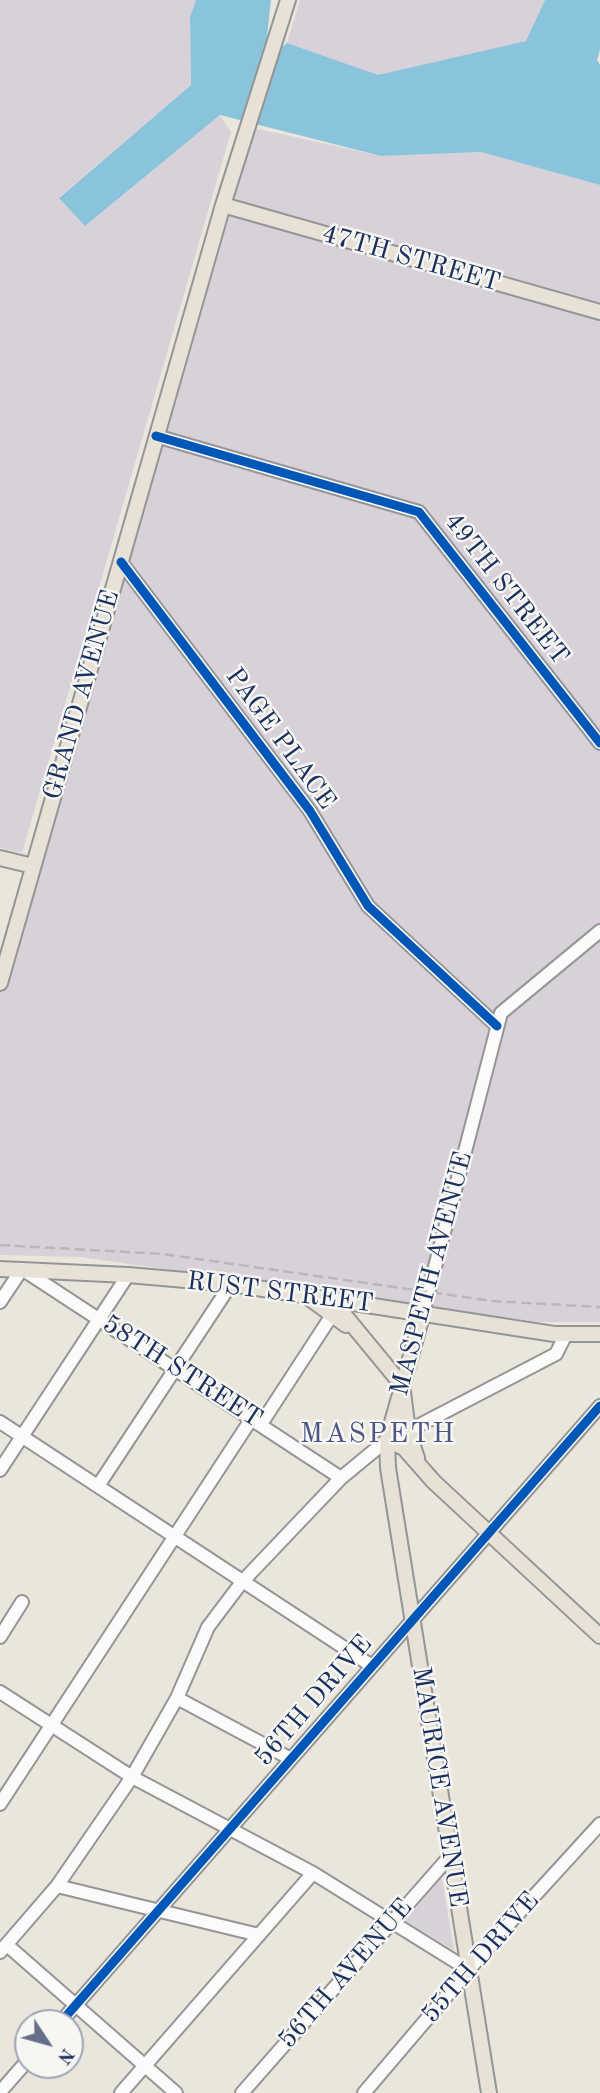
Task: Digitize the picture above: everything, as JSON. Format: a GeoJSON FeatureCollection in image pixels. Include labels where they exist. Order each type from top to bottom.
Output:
{"type":"FeatureCollection","features":[{"type":"Feature","properties":{"kind":"main road","name":"GRAND AVENUE"},"geometry":{"type":"LineString","coordinates":[[0,983],[3,960],[33,866],[223,205],[288,0]]}},
{"type":"Feature","properties":{"kind":"main road","name":"47TH STREET"},"geometry":{"type":"LineString","coordinates":[[223,205],[600,313]]}},
{"type":"Feature","properties":{"kind":"main road"},"geometry":{"type":"LineString","coordinates":[[0,858],[33,866]]}},
{"type":"Feature","properties":{"kind":"main road","name":"RUST STREET"},"geometry":{"type":"LineString","coordinates":[[0,1269],[128,1275],[231,1284],[307,1296],[332,1308],[423,1313],[566,1334],[600,1334]]}},
{"type":"Feature","properties":{"kind":"main road"},"geometry":{"type":"LineString","coordinates":[[332,1308],[361,1336],[402,1385],[408,1431],[420,1466]]}},
{"type":"Feature","properties":{"kind":"main road","name":"MASPETH AVENUE"},"geometry":{"type":"LineString","coordinates":[[387,1440],[423,1313]]}},
{"type":"Feature","properties":{"kind":"main road"},"geometry":{"type":"LineString","coordinates":[[387,1440],[404,1448],[600,1636]]}},
{"type":"Feature","properties":{"kind":"main road","name":"MAURICE AVENUE"},"geometry":{"type":"LineString","coordinates":[[387,1440],[388,1468],[489,2093]]}},
{"type":"Feature","properties":{"kind":"street","name":"49TH STREET"},"geometry":{"type":"LineString","coordinates":[[156,436],[419,512],[600,743]]}},
{"type":"Feature","properties":{"kind":"street","name":"PAGE PLACE"},"geometry":{"type":"LineString","coordinates":[[121,562],[310,811],[368,906],[497,1026]]}},
{"type":"Feature","properties":{"kind":"street","name":"MASPETH AVENUE"},"geometry":{"type":"LineString","coordinates":[[423,1313],[501,1013],[599,934]]}},
{"type":"Feature","properties":{"kind":"street"},"geometry":{"type":"LineString","coordinates":[[0,1302],[22,1269]]}},
{"type":"Feature","properties":{"kind":"street","name":"58TH STREET"},"geometry":{"type":"LineString","coordinates":[[22,1269],[341,1478]]}},
{"type":"Feature","properties":{"kind":"street"},"geometry":{"type":"LineString","coordinates":[[0,1470],[128,1275]]}},
{"type":"Feature","properties":{"kind":"street"},"geometry":{"type":"LineString","coordinates":[[99,1486],[231,1284]]}},
{"type":"Feature","properties":{"kind":"street"},"geometry":{"type":"LineString","coordinates":[[0,1804],[175,1536],[332,1308]]}},
{"type":"Feature","properties":{"kind":"street"},"geometry":{"type":"LineString","coordinates":[[408,1431],[556,1354],[566,1334]]}},
{"type":"Feature","properties":{"kind":"street","name":"56TH DRIVE"},"geometry":{"type":"LineString","coordinates":[[72,2009],[600,1406]]}},
{"type":"Feature","properties":{"kind":"street"},"geometry":{"type":"LineString","coordinates":[[0,1422],[372,1666]]}},
{"type":"Feature","properties":{"kind":"street"},"geometry":{"type":"LineString","coordinates":[[176,2093],[76,2005],[4,1949],[57,1886],[132,1777],[177,1698],[208,1627],[242,1582],[341,1478],[387,1440]]}},
{"type":"Feature","properties":{"kind":"street"},"geometry":{"type":"LineString","coordinates":[[0,1636],[22,1602]]}},
{"type":"Feature","properties":{"kind":"street"},"geometry":{"type":"LineString","coordinates":[[0,1692],[132,1777],[313,1873],[469,1970]]}},
{"type":"Feature","properties":{"kind":"street"},"geometry":{"type":"LineString","coordinates":[[177,1698],[291,1759]]}},
{"type":"Feature","properties":{"kind":"street","name":"55TH DRIVE"},"geometry":{"type":"LineString","coordinates":[[363,2093],[600,1825]]}},
{"type":"Feature","properties":{"kind":"street","name":"56TH AVENUE"},"geometry":{"type":"LineString","coordinates":[[242,2093],[450,1856]]}},
{"type":"Feature","properties":{"kind":"street"},"geometry":{"type":"LineString","coordinates":[[121,2093],[313,1873]]}},
{"type":"Feature","properties":{"kind":"street"},"geometry":{"type":"LineString","coordinates":[[57,1886],[259,1935]]}},
{"type":"Feature","properties":{"kind":"street"},"geometry":{"type":"LineString","coordinates":[[0,2092],[14,2076]]}},
{"type":"Feature","properties":{"kind":"shaded area"},"geometry":{"type":"Polygon","coordinates":[[[0,0],[196,0],[190,17],[191,85],[59,197],[85,226],[220,115],[231,132],[22,853],[0,848],[0,0]]]}},
{"type":"Feature","properties":{"kind":"shaded area"},"geometry":{"type":"Polygon","coordinates":[[[300,0],[545,0],[527,41],[378,76],[287,43],[300,0]]]}},
{"type":"Feature","properties":{"kind":"shaded area"},"geometry":{"type":"Polygon","coordinates":[[[249,127],[381,156],[481,152],[600,185],[600,1322],[539,1322],[80,1257],[0,1255],[0,983],[249,127]]]}},
{"type":"Feature","properties":{"kind":"shaded area"},"geometry":{"type":"Polygon","coordinates":[[[442,1879],[454,1950],[405,1921],[442,1879]]]}},
{"type":"Feature","properties":{"kind":"water"},"geometry":{"type":"Polygon","coordinates":[[[196,0],[271,0],[266,45],[280,49],[287,43],[378,75],[526,41],[545,0],[600,0],[600,50],[597,60],[600,65],[600,185],[481,152],[381,156],[220,115],[85,226],[59,198],[191,85],[190,17],[196,0]]]}},
{"type":"Feature","properties":{"kind":"railway"},"geometry":{"type":"LineString","coordinates":[[0,1245],[163,1254],[492,1301],[600,1307]]}},
{"type":"Feature","properties":{"kind":"cycle path"},"geometry":{"type":"LineString","coordinates":[[156,436],[419,512],[600,743]]}},
{"type":"Feature","properties":{"kind":"cycle path"},"geometry":{"type":"LineString","coordinates":[[121,562],[310,811],[368,906],[497,1026]]}},
{"type":"Feature","properties":{"kind":"cycle path"},"geometry":{"type":"LineString","coordinates":[[72,2009],[600,1406]]}},
{"type":"Feature","properties":{"kind":"district","name":"MASPETH"},"geometry":{"type":"Point","coordinates":[378,1435]}}]}
